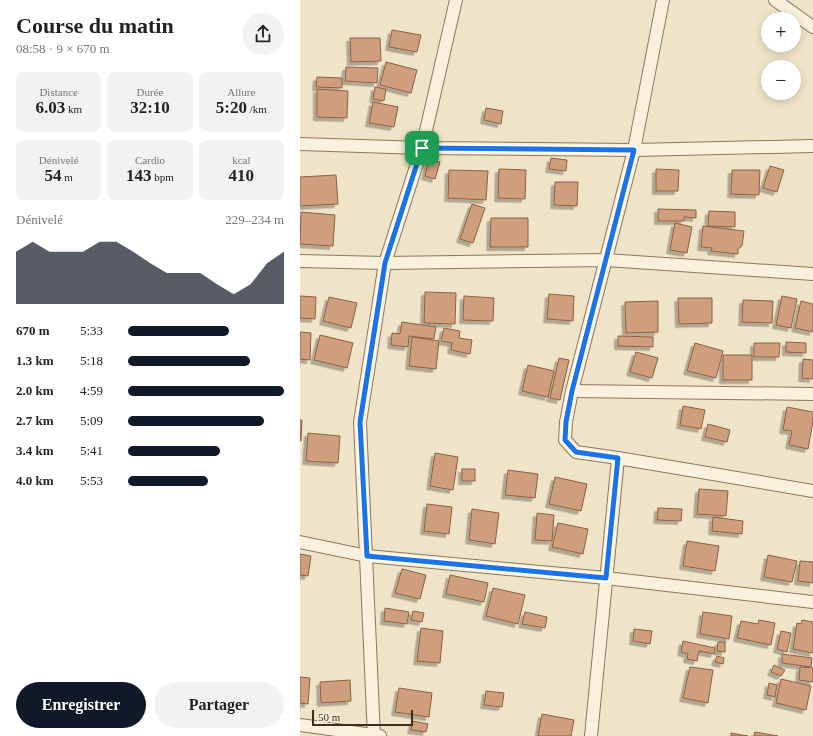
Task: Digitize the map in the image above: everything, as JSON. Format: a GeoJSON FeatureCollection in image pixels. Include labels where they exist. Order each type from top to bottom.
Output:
{"type":"FeatureCollection","features":[{"type":"Feature","properties":{"kind":"street"},"geometry":{"type":"LineString","coordinates":[[300,725],[376,736],[360,422],[385,263],[422,148],[456,0]]}},
{"type":"Feature","properties":{"kind":"street"},"geometry":{"type":"LineString","coordinates":[[663,0],[634,150],[572,391],[566,422],[565,440],[576,452],[813,491]]}},
{"type":"Feature","properties":{"kind":"street"},"geometry":{"type":"LineString","coordinates":[[775,0],[813,27]]}},
{"type":"Feature","properties":{"kind":"street"},"geometry":{"type":"LineString","coordinates":[[300,144],[422,148],[634,150],[813,146]]}},
{"type":"Feature","properties":{"kind":"street"},"geometry":{"type":"LineString","coordinates":[[300,261],[385,263],[606,260],[813,274]]}},
{"type":"Feature","properties":{"kind":"street"},"geometry":{"type":"LineString","coordinates":[[572,391],[813,394]]}},
{"type":"Feature","properties":{"kind":"street"},"geometry":{"type":"LineString","coordinates":[[591,736],[618,458]]}},
{"type":"Feature","properties":{"kind":"street"},"geometry":{"type":"LineString","coordinates":[[300,542],[367,556],[606,578],[813,602]]}},
{"type":"Feature","properties":{"kind":"building"},"geometry":{"type":"Polygon","coordinates":[[[392,30],[421,35],[417,52],[389,47],[392,30]]]}},
{"type":"Feature","properties":{"kind":"building"},"geometry":{"type":"Polygon","coordinates":[[[350,38],[380,38],[381,61],[351,62],[350,38]]]}},
{"type":"Feature","properties":{"kind":"building"},"geometry":{"type":"Polygon","coordinates":[[[386,62],[417,70],[411,93],[380,85],[386,62]]]}},
{"type":"Feature","properties":{"kind":"building"},"geometry":{"type":"Polygon","coordinates":[[[346,67],[378,68],[377,83],[345,81],[346,67]]]}},
{"type":"Feature","properties":{"kind":"building"},"geometry":{"type":"Polygon","coordinates":[[[317,77],[342,78],[342,88],[316,87],[317,77]]]}},
{"type":"Feature","properties":{"kind":"building"},"geometry":{"type":"Polygon","coordinates":[[[375,87],[386,89],[384,101],[373,99],[375,87]]]}},
{"type":"Feature","properties":{"kind":"building"},"geometry":{"type":"Polygon","coordinates":[[[317,89],[348,91],[347,118],[317,117],[317,89]]]}},
{"type":"Feature","properties":{"kind":"building"},"geometry":{"type":"Polygon","coordinates":[[[373,102],[398,107],[394,127],[369,123],[373,102]]]}},
{"type":"Feature","properties":{"kind":"building"},"geometry":{"type":"Polygon","coordinates":[[[486,108],[503,111],[501,124],[484,120],[486,108]]]}},
{"type":"Feature","properties":{"kind":"building"},"geometry":{"type":"Polygon","coordinates":[[[551,158],[567,160],[566,171],[549,169],[551,158]]]}},
{"type":"Feature","properties":{"kind":"building"},"geometry":{"type":"Polygon","coordinates":[[[429,159],[440,162],[435,179],[425,176],[429,159]]]}},
{"type":"Feature","properties":{"kind":"building"},"geometry":{"type":"Polygon","coordinates":[[[770,166],[784,170],[777,192],[763,188],[770,166]]]}},
{"type":"Feature","properties":{"kind":"building"},"geometry":{"type":"Polygon","coordinates":[[[499,169],[526,170],[525,199],[498,198],[499,169]]]}},
{"type":"Feature","properties":{"kind":"building"},"geometry":{"type":"Polygon","coordinates":[[[656,169],[679,170],[678,191],[656,191],[656,169]]]}},
{"type":"Feature","properties":{"kind":"building"},"geometry":{"type":"Polygon","coordinates":[[[449,170],[488,171],[486,200],[448,198],[449,170]]]}},
{"type":"Feature","properties":{"kind":"building"},"geometry":{"type":"Polygon","coordinates":[[[732,170],[760,170],[759,195],[731,194],[732,170]]]}},
{"type":"Feature","properties":{"kind":"building"},"geometry":{"type":"Polygon","coordinates":[[[336,175],[338,204],[300,206],[300,177],[336,175]]]}},
{"type":"Feature","properties":{"kind":"building"},"geometry":{"type":"Polygon","coordinates":[[[555,182],[578,182],[577,206],[554,205],[555,182]]]}},
{"type":"Feature","properties":{"kind":"building"},"geometry":{"type":"Polygon","coordinates":[[[472,204],[485,208],[473,243],[460,239],[472,204]]]}},
{"type":"Feature","properties":{"kind":"building"},"geometry":{"type":"Polygon","coordinates":[[[658,209],[696,210],[696,218],[684,217],[684,221],[658,221],[658,209]]]}},
{"type":"Feature","properties":{"kind":"building"},"geometry":{"type":"Polygon","coordinates":[[[709,211],[735,212],[735,227],[708,226],[709,211]]]}},
{"type":"Feature","properties":{"kind":"building"},"geometry":{"type":"Polygon","coordinates":[[[301,212],[335,215],[333,246],[300,244],[301,212]]]}},
{"type":"Feature","properties":{"kind":"building"},"geometry":{"type":"Polygon","coordinates":[[[491,218],[528,218],[528,247],[490,247],[491,218]]]}},
{"type":"Feature","properties":{"kind":"building"},"geometry":{"type":"Polygon","coordinates":[[[675,223],[692,227],[687,253],[670,250],[675,223]]]}},
{"type":"Feature","properties":{"kind":"building"},"geometry":{"type":"Polygon","coordinates":[[[703,226],[744,231],[742,246],[738,249],[738,254],[711,251],[712,248],[701,247],[703,226]]]}},
{"type":"Feature","properties":{"kind":"building"},"geometry":{"type":"Polygon","coordinates":[[[425,292],[456,293],[455,324],[424,323],[425,292]]]}},
{"type":"Feature","properties":{"kind":"building"},"geometry":{"type":"Polygon","coordinates":[[[549,294],[574,296],[573,321],[547,319],[549,294]]]}},
{"type":"Feature","properties":{"kind":"building"},"geometry":{"type":"Polygon","coordinates":[[[300,296],[316,297],[315,319],[300,318],[300,296]]]}},
{"type":"Feature","properties":{"kind":"building"},"geometry":{"type":"Polygon","coordinates":[[[464,296],[494,298],[493,321],[463,320],[464,296]]]}},
{"type":"Feature","properties":{"kind":"building"},"geometry":{"type":"Polygon","coordinates":[[[782,296],[797,299],[791,328],[776,325],[782,296]]]}},
{"type":"Feature","properties":{"kind":"building"},"geometry":{"type":"Polygon","coordinates":[[[329,297],[357,303],[351,328],[323,321],[329,297]]]}},
{"type":"Feature","properties":{"kind":"building"},"geometry":{"type":"Polygon","coordinates":[[[678,298],[712,298],[712,323],[679,324],[678,298]]]}},
{"type":"Feature","properties":{"kind":"building"},"geometry":{"type":"Polygon","coordinates":[[[743,300],[773,301],[772,323],[742,322],[743,300]]]}},
{"type":"Feature","properties":{"kind":"building"},"geometry":{"type":"Polygon","coordinates":[[[658,301],[658,332],[626,333],[625,302],[658,301]]]}},
{"type":"Feature","properties":{"kind":"building"},"geometry":{"type":"Polygon","coordinates":[[[801,301],[813,304],[813,332],[795,328],[801,301]]]}},
{"type":"Feature","properties":{"kind":"building"},"geometry":{"type":"Polygon","coordinates":[[[402,322],[436,327],[434,339],[409,336],[408,347],[391,345],[392,333],[400,334],[402,322]]]}},
{"type":"Feature","properties":{"kind":"building"},"geometry":{"type":"Polygon","coordinates":[[[444,328],[460,331],[459,338],[472,340],[470,354],[451,350],[452,343],[441,341],[444,328]]]}},
{"type":"Feature","properties":{"kind":"building"},"geometry":{"type":"Polygon","coordinates":[[[300,332],[311,333],[310,360],[300,359],[300,332]]]}},
{"type":"Feature","properties":{"kind":"building"},"geometry":{"type":"Polygon","coordinates":[[[320,335],[353,343],[347,368],[314,360],[320,335]]]}},
{"type":"Feature","properties":{"kind":"building"},"geometry":{"type":"Polygon","coordinates":[[[618,336],[653,337],[653,347],[618,346],[618,336]]]}},
{"type":"Feature","properties":{"kind":"building"},"geometry":{"type":"Polygon","coordinates":[[[412,337],[439,341],[436,369],[409,366],[412,337]]]}},
{"type":"Feature","properties":{"kind":"building"},"geometry":{"type":"Polygon","coordinates":[[[786,342],[806,343],[806,353],[786,352],[786,342]]]}},
{"type":"Feature","properties":{"kind":"building"},"geometry":{"type":"Polygon","coordinates":[[[695,343],[723,351],[716,378],[687,371],[695,343]]]}},
{"type":"Feature","properties":{"kind":"building"},"geometry":{"type":"Polygon","coordinates":[[[754,343],[780,343],[779,357],[754,357],[754,343]]]}},
{"type":"Feature","properties":{"kind":"building"},"geometry":{"type":"Polygon","coordinates":[[[636,352],[658,358],[652,378],[630,372],[636,352]]]}},
{"type":"Feature","properties":{"kind":"building"},"geometry":{"type":"Polygon","coordinates":[[[723,355],[752,355],[752,380],[723,380],[723,355]]]}},
{"type":"Feature","properties":{"kind":"building"},"geometry":{"type":"Polygon","coordinates":[[[559,358],[569,360],[560,400],[550,398],[559,358]]]}},
{"type":"Feature","properties":{"kind":"building"},"geometry":{"type":"Polygon","coordinates":[[[803,359],[813,360],[813,379],[802,378],[803,359]]]}},
{"type":"Feature","properties":{"kind":"building"},"geometry":{"type":"Polygon","coordinates":[[[528,365],[554,371],[548,397],[522,391],[528,365]]]}},
{"type":"Feature","properties":{"kind":"building"},"geometry":{"type":"Polygon","coordinates":[[[683,406],[705,410],[701,429],[680,425],[683,406]]]}},
{"type":"Feature","properties":{"kind":"building"},"geometry":{"type":"Polygon","coordinates":[[[787,407],[813,412],[813,421],[808,449],[789,445],[792,431],[783,430],[787,407]]]}},
{"type":"Feature","properties":{"kind":"building"},"geometry":{"type":"Polygon","coordinates":[[[300,420],[302,420],[301,441],[300,441],[300,420]]]}},
{"type":"Feature","properties":{"kind":"building"},"geometry":{"type":"Polygon","coordinates":[[[708,424],[730,430],[727,442],[705,437],[708,424]]]}},
{"type":"Feature","properties":{"kind":"building"},"geometry":{"type":"Polygon","coordinates":[[[308,433],[340,436],[338,463],[306,461],[308,433]]]}},
{"type":"Feature","properties":{"kind":"building"},"geometry":{"type":"Polygon","coordinates":[[[435,453],[458,457],[453,490],[430,486],[435,453]]]}},
{"type":"Feature","properties":{"kind":"building"},"geometry":{"type":"Polygon","coordinates":[[[462,469],[475,469],[475,481],[462,481],[462,469]]]}},
{"type":"Feature","properties":{"kind":"building"},"geometry":{"type":"Polygon","coordinates":[[[508,470],[538,474],[535,498],[505,495],[508,470]]]}},
{"type":"Feature","properties":{"kind":"building"},"geometry":{"type":"Polygon","coordinates":[[[555,477],[587,484],[581,511],[549,504],[555,477]]]}},
{"type":"Feature","properties":{"kind":"building"},"geometry":{"type":"Polygon","coordinates":[[[699,489],[728,491],[726,516],[697,514],[699,489]]]}},
{"type":"Feature","properties":{"kind":"building"},"geometry":{"type":"Polygon","coordinates":[[[427,504],[452,507],[449,534],[424,531],[427,504]]]}},
{"type":"Feature","properties":{"kind":"building"},"geometry":{"type":"Polygon","coordinates":[[[658,508],[682,509],[681,521],[657,520],[658,508]]]}},
{"type":"Feature","properties":{"kind":"building"},"geometry":{"type":"Polygon","coordinates":[[[472,509],[499,513],[495,544],[469,540],[472,509]]]}},
{"type":"Feature","properties":{"kind":"building"},"geometry":{"type":"Polygon","coordinates":[[[537,513],[554,515],[552,541],[535,540],[537,513]]]}},
{"type":"Feature","properties":{"kind":"building"},"geometry":{"type":"Polygon","coordinates":[[[713,517],[743,521],[742,534],[712,531],[713,517]]]}},
{"type":"Feature","properties":{"kind":"building"},"geometry":{"type":"Polygon","coordinates":[[[558,523],[588,529],[583,554],[552,547],[558,523]]]}},
{"type":"Feature","properties":{"kind":"building"},"geometry":{"type":"Polygon","coordinates":[[[687,541],[719,546],[715,571],[683,566],[687,541]]]}},
{"type":"Feature","properties":{"kind":"building"},"geometry":{"type":"Polygon","coordinates":[[[300,554],[311,556],[308,576],[300,575],[300,554]]]}},
{"type":"Feature","properties":{"kind":"building"},"geometry":{"type":"Polygon","coordinates":[[[768,555],[797,561],[792,582],[764,577],[768,555]]]}},
{"type":"Feature","properties":{"kind":"building"},"geometry":{"type":"Polygon","coordinates":[[[800,561],[813,562],[813,583],[798,581],[800,561]]]}},
{"type":"Feature","properties":{"kind":"building"},"geometry":{"type":"Polygon","coordinates":[[[402,569],[426,575],[420,599],[395,593],[402,569]]]}},
{"type":"Feature","properties":{"kind":"building"},"geometry":{"type":"Polygon","coordinates":[[[450,575],[488,583],[484,602],[446,594],[450,575]]]}},
{"type":"Feature","properties":{"kind":"building"},"geometry":{"type":"Polygon","coordinates":[[[493,588],[525,595],[518,624],[486,616],[493,588]]]}},
{"type":"Feature","properties":{"kind":"building"},"geometry":{"type":"Polygon","coordinates":[[[385,608],[409,612],[407,624],[384,621],[385,608]]]}},
{"type":"Feature","properties":{"kind":"building"},"geometry":{"type":"Polygon","coordinates":[[[413,611],[424,613],[422,622],[411,620],[413,611]]]}},
{"type":"Feature","properties":{"kind":"building"},"geometry":{"type":"Polygon","coordinates":[[[525,612],[547,617],[545,628],[522,624],[525,612]]]}},
{"type":"Feature","properties":{"kind":"building"},"geometry":{"type":"Polygon","coordinates":[[[703,612],[732,616],[729,639],[700,634],[703,612]]]}},
{"type":"Feature","properties":{"kind":"building"},"geometry":{"type":"Polygon","coordinates":[[[759,620],[775,623],[771,645],[737,638],[741,621],[758,624],[759,620]]]}},
{"type":"Feature","properties":{"kind":"building"},"geometry":{"type":"Polygon","coordinates":[[[802,620],[813,622],[813,653],[793,649],[797,623],[801,624],[802,620]]]}},
{"type":"Feature","properties":{"kind":"building"},"geometry":{"type":"Polygon","coordinates":[[[421,628],[443,631],[440,663],[417,661],[421,628]]]}},
{"type":"Feature","properties":{"kind":"building"},"geometry":{"type":"Polygon","coordinates":[[[634,629],[652,631],[650,644],[633,641],[634,629]]]}},
{"type":"Feature","properties":{"kind":"building"},"geometry":{"type":"Polygon","coordinates":[[[781,631],[791,633],[787,652],[777,649],[781,631]]]}},
{"type":"Feature","properties":{"kind":"building"},"geometry":{"type":"Polygon","coordinates":[[[683,641],[715,648],[714,654],[699,651],[697,661],[687,659],[688,654],[681,652],[683,641]]]}},
{"type":"Feature","properties":{"kind":"building"},"geometry":{"type":"Polygon","coordinates":[[[718,642],[725,642],[725,652],[717,651],[718,642]]]}},
{"type":"Feature","properties":{"kind":"building"},"geometry":{"type":"Polygon","coordinates":[[[782,654],[812,658],[811,667],[782,663],[782,654]]]}},
{"type":"Feature","properties":{"kind":"building"},"geometry":{"type":"Polygon","coordinates":[[[717,656],[724,658],[723,664],[715,662],[717,656]]]}},
{"type":"Feature","properties":{"kind":"building"},"geometry":{"type":"Polygon","coordinates":[[[774,665],[785,670],[781,676],[771,672],[774,665]]]}},
{"type":"Feature","properties":{"kind":"building"},"geometry":{"type":"Polygon","coordinates":[[[690,667],[713,670],[708,703],[683,698],[690,667]]]}},
{"type":"Feature","properties":{"kind":"building"},"geometry":{"type":"Polygon","coordinates":[[[800,667],[813,668],[813,682],[799,680],[800,667]]]}},
{"type":"Feature","properties":{"kind":"building"},"geometry":{"type":"Polygon","coordinates":[[[300,677],[310,678],[308,704],[300,703],[300,677]]]}},
{"type":"Feature","properties":{"kind":"building"},"geometry":{"type":"Polygon","coordinates":[[[781,679],[811,686],[806,710],[776,703],[781,679]]]}},
{"type":"Feature","properties":{"kind":"building"},"geometry":{"type":"Polygon","coordinates":[[[350,680],[351,701],[321,703],[320,682],[350,680]]]}},
{"type":"Feature","properties":{"kind":"building"},"geometry":{"type":"Polygon","coordinates":[[[769,683],[777,685],[775,697],[767,695],[769,683]]]}},
{"type":"Feature","properties":{"kind":"building"},"geometry":{"type":"Polygon","coordinates":[[[399,688],[432,693],[429,717],[395,712],[399,688]]]}},
{"type":"Feature","properties":{"kind":"building"},"geometry":{"type":"Polygon","coordinates":[[[486,691],[504,693],[502,707],[484,705],[486,691]]]}},
{"type":"Feature","properties":{"kind":"building"},"geometry":{"type":"Polygon","coordinates":[[[542,714],[574,720],[571,736],[538,736],[542,714]]]}},
{"type":"Feature","properties":{"kind":"building"},"geometry":{"type":"Polygon","coordinates":[[[413,721],[428,724],[426,732],[411,730],[413,721]]]}},
{"type":"Feature","properties":{"kind":"building"},"geometry":{"type":"Polygon","coordinates":[[[755,732],[778,736],[754,736],[755,732]]]}},
{"type":"Feature","properties":{"kind":"building"},"geometry":{"type":"Polygon","coordinates":[[[731,733],[748,736],[731,736],[731,733]]]}},
{"type":"Feature","properties":{"kind":"route"},"geometry":{"type":"LineString","coordinates":[[422,148],[634,150],[572,391],[566,422],[565,440],[576,452],[618,458],[606,578],[367,556],[360,422],[385,263],[422,148]]}}]}
